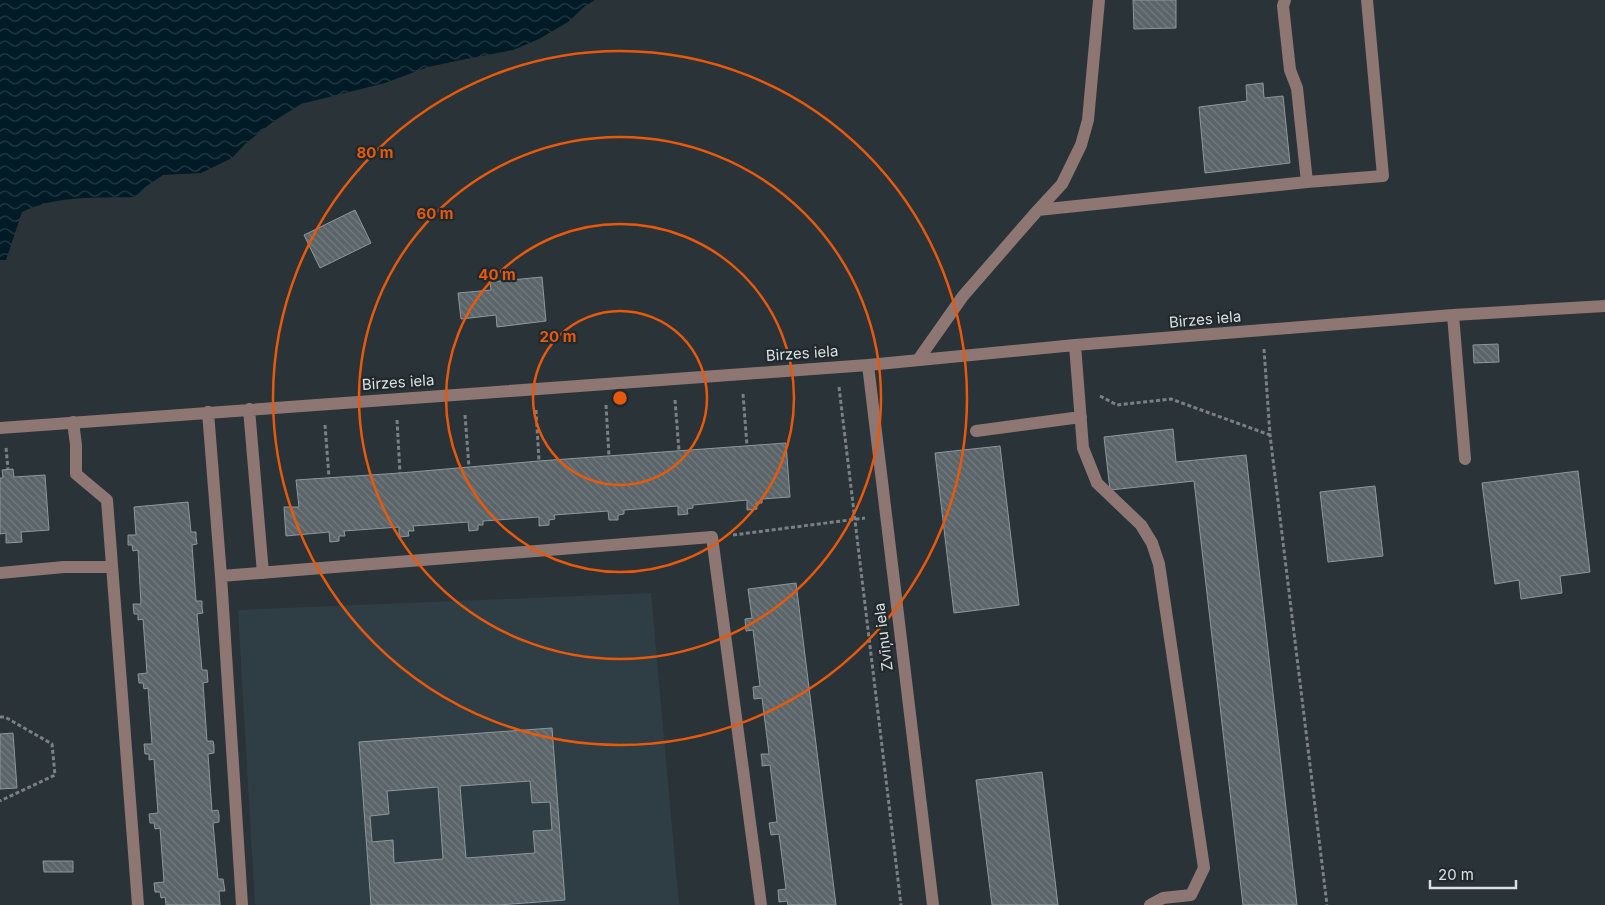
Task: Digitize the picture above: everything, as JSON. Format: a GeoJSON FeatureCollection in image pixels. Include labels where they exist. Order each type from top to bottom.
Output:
{"type":"FeatureCollection","features":[{"type":"Feature","properties":{"kind":"street"},"geometry":{"type":"LineString","coordinates":[[918,360],[963,296],[1062,184],[1082,145],[1088,120],[1098,0]]}},
{"type":"Feature","properties":{"kind":"street"},"geometry":{"type":"LineString","coordinates":[[1285,0],[1282,6],[1290,70],[1297,88],[1307,182]]}},
{"type":"Feature","properties":{"kind":"street"},"geometry":{"type":"LineString","coordinates":[[1038,210],[1383,176],[1367,0]]}},
{"type":"Feature","properties":{"kind":"street","name":"Birzes iela"},"geometry":{"type":"LineString","coordinates":[[0,428],[868,365],[1075,345],[1453,315],[1605,306]]}},
{"type":"Feature","properties":{"kind":"street"},"geometry":{"type":"LineString","coordinates":[[1453,315],[1465,459]]}},
{"type":"Feature","properties":{"kind":"street"},"geometry":{"type":"LineString","coordinates":[[1075,345],[1083,448],[1097,483],[1141,525],[1152,543],[1159,564],[1204,868],[1191,895],[1163,898],[1150,905]]}},
{"type":"Feature","properties":{"kind":"street","name":"Zvīņu iela"},"geometry":{"type":"LineString","coordinates":[[868,365],[933,905]]}},
{"type":"Feature","properties":{"kind":"street"},"geometry":{"type":"LineString","coordinates":[[249,409],[263,572]]}},
{"type":"Feature","properties":{"kind":"street"},"geometry":{"type":"LineString","coordinates":[[208,412],[221,576],[242,905]]}},
{"type":"Feature","properties":{"kind":"street"},"geometry":{"type":"LineString","coordinates":[[976,431],[1081,418]]}},
{"type":"Feature","properties":{"kind":"street"},"geometry":{"type":"LineString","coordinates":[[73,422],[76,444],[76,474],[107,500],[138,905]]}},
{"type":"Feature","properties":{"kind":"street"},"geometry":{"type":"LineString","coordinates":[[221,576],[712,538],[761,905]]}},
{"type":"Feature","properties":{"kind":"street"},"geometry":{"type":"LineString","coordinates":[[0,573],[64,567],[112,567]]}},
{"type":"Feature","properties":{"kind":"path"},"geometry":{"type":"LineString","coordinates":[[1263,330],[1270,435],[1327,905]]}},
{"type":"Feature","properties":{"kind":"path"},"geometry":{"type":"LineString","coordinates":[[837,367],[901,905]]}},
{"type":"Feature","properties":{"kind":"path"},"geometry":{"type":"LineString","coordinates":[[1078,385],[1117,405],[1171,399],[1270,435]]}},
{"type":"Feature","properties":{"kind":"path"},"geometry":{"type":"LineString","coordinates":[[743,393],[747,446]]}},
{"type":"Feature","properties":{"kind":"path"},"geometry":{"type":"LineString","coordinates":[[674,400],[679,451]]}},
{"type":"Feature","properties":{"kind":"path"},"geometry":{"type":"LineString","coordinates":[[606,405],[609,456]]}},
{"type":"Feature","properties":{"kind":"path"},"geometry":{"type":"LineString","coordinates":[[536,410],[539,461]]}},
{"type":"Feature","properties":{"kind":"path"},"geometry":{"type":"LineString","coordinates":[[466,415],[469,467]]}},
{"type":"Feature","properties":{"kind":"path"},"geometry":{"type":"LineString","coordinates":[[397,420],[400,474]]}},
{"type":"Feature","properties":{"kind":"path"},"geometry":{"type":"LineString","coordinates":[[325,426],[329,477]]}},
{"type":"Feature","properties":{"kind":"path"},"geometry":{"type":"LineString","coordinates":[[6,448],[8,469]]}},
{"type":"Feature","properties":{"kind":"path"},"geometry":{"type":"LineString","coordinates":[[712,538],[885,515]]}},
{"type":"Feature","properties":{"kind":"path"},"geometry":{"type":"LineString","coordinates":[[0,717],[5,717],[52,744],[55,775],[0,801]]}},
{"type":"Feature","properties":{"kind":"shaded area"},"geometry":{"type":"Polygon","coordinates":[[[651,593],[679,905],[255,905],[238,610],[651,593]]]}},
{"type":"Feature","properties":{"kind":"water"},"geometry":{"type":"Polygon","coordinates":[[[0,0],[595,0],[585,6],[568,22],[539,39],[513,50],[428,67],[385,83],[301,104],[274,121],[245,144],[232,158],[201,173],[163,175],[145,187],[135,197],[77,198],[49,203],[22,212],[6,260],[0,260],[0,0]]]}},
{"type":"Feature","properties":{"kind":"building"},"geometry":{"type":"Polygon","coordinates":[[[1133,0],[1176,0],[1176,28],[1134,29],[1133,0]]]}},
{"type":"Feature","properties":{"kind":"building"},"geometry":{"type":"Polygon","coordinates":[[[1263,83],[1264,98],[1283,96],[1290,163],[1205,173],[1199,107],[1247,101],[1246,85],[1263,83]]]}},
{"type":"Feature","properties":{"kind":"building"},"geometry":{"type":"Polygon","coordinates":[[[355,210],[371,243],[320,268],[304,235],[355,210]]]}},
{"type":"Feature","properties":{"kind":"building"},"geometry":{"type":"Polygon","coordinates":[[[542,277],[546,321],[497,327],[496,315],[461,319],[458,293],[491,290],[490,282],[542,277]]]}},
{"type":"Feature","properties":{"kind":"building"},"geometry":{"type":"Polygon","coordinates":[[[1498,344],[1499,362],[1474,363],[1473,345],[1498,344]]]}},
{"type":"Feature","properties":{"kind":"building"},"geometry":{"type":"Polygon","coordinates":[[[1173,429],[1176,462],[1246,455],[1297,905],[1243,905],[1194,481],[1110,490],[1104,437],[1173,429]]]}},
{"type":"Feature","properties":{"kind":"building"},"geometry":{"type":"Polygon","coordinates":[[[786,443],[790,497],[762,499],[762,503],[756,503],[757,509],[747,510],[747,500],[693,505],[693,508],[687,509],[688,514],[678,515],[678,506],[624,510],[624,514],[618,515],[618,520],[609,520],[608,511],[554,515],[555,519],[549,520],[549,525],[539,526],[539,517],[483,521],[483,525],[478,525],[478,530],[469,531],[468,522],[413,526],[414,531],[408,531],[409,536],[399,537],[399,527],[344,531],[345,536],[339,536],[339,541],[330,542],[329,532],[286,536],[284,507],[299,507],[296,480],[786,443]]]}},
{"type":"Feature","properties":{"kind":"building"},"geometry":{"type":"Polygon","coordinates":[[[1000,446],[1019,605],[954,613],[935,453],[1000,446]]]}},
{"type":"Feature","properties":{"kind":"building"},"geometry":{"type":"Polygon","coordinates":[[[13,469],[14,477],[45,475],[49,530],[21,532],[22,542],[6,543],[6,533],[0,534],[0,478],[3,478],[2,470],[13,469]]]}},
{"type":"Feature","properties":{"kind":"building"},"geometry":{"type":"Polygon","coordinates":[[[1578,471],[1590,572],[1560,576],[1562,593],[1521,599],[1519,580],[1495,584],[1482,483],[1578,471]]]}},
{"type":"Feature","properties":{"kind":"building"},"geometry":{"type":"Polygon","coordinates":[[[1375,486],[1383,556],[1328,562],[1320,492],[1375,486]]]}},
{"type":"Feature","properties":{"kind":"building"},"geometry":{"type":"Polygon","coordinates":[[[188,502],[191,532],[196,532],[197,544],[192,545],[196,601],[202,601],[203,613],[197,614],[202,670],[207,670],[208,682],[203,683],[207,741],[213,741],[214,746],[214,753],[208,754],[212,811],[218,810],[219,815],[219,822],[213,823],[218,879],[223,879],[225,891],[219,891],[220,905],[166,905],[165,897],[161,898],[160,892],[155,892],[154,883],[164,882],[160,828],[155,829],[154,823],[150,823],[149,814],[158,813],[154,759],[149,760],[149,754],[145,754],[144,744],[152,744],[148,688],[144,689],[143,683],[139,683],[138,674],[147,673],[143,619],[138,620],[138,614],[134,614],[133,604],[141,604],[138,550],[133,551],[132,545],[128,545],[128,535],[136,535],[134,507],[188,502]]]}},
{"type":"Feature","properties":{"kind":"building"},"geometry":{"type":"Polygon","coordinates":[[[796,583],[836,905],[788,905],[787,901],[779,902],[778,890],[786,889],[779,834],[771,835],[769,823],[777,822],[770,765],[762,766],[761,754],[769,754],[762,698],[754,699],[753,687],[760,686],[753,630],[746,631],[745,619],[752,618],[748,589],[796,583]]]}},
{"type":"Feature","properties":{"kind":"building"},"geometry":{"type":"Polygon","coordinates":[[[552,728],[565,900],[499,905],[371,905],[359,742],[552,728]],[[530,781],[460,786],[466,858],[535,853],[533,831],[552,830],[550,802],[532,803],[530,781]],[[438,787],[387,791],[389,814],[370,816],[372,842],[393,840],[394,863],[443,859],[438,787]]]}},
{"type":"Feature","properties":{"kind":"building"},"geometry":{"type":"Polygon","coordinates":[[[13,733],[17,788],[0,789],[0,734],[13,733]]]}},
{"type":"Feature","properties":{"kind":"building"},"geometry":{"type":"Polygon","coordinates":[[[1042,772],[1058,905],[992,905],[976,780],[1042,772]]]}},
{"type":"Feature","properties":{"kind":"building"},"geometry":{"type":"Polygon","coordinates":[[[43,861],[73,861],[73,872],[44,872],[43,861]]]}}]}
